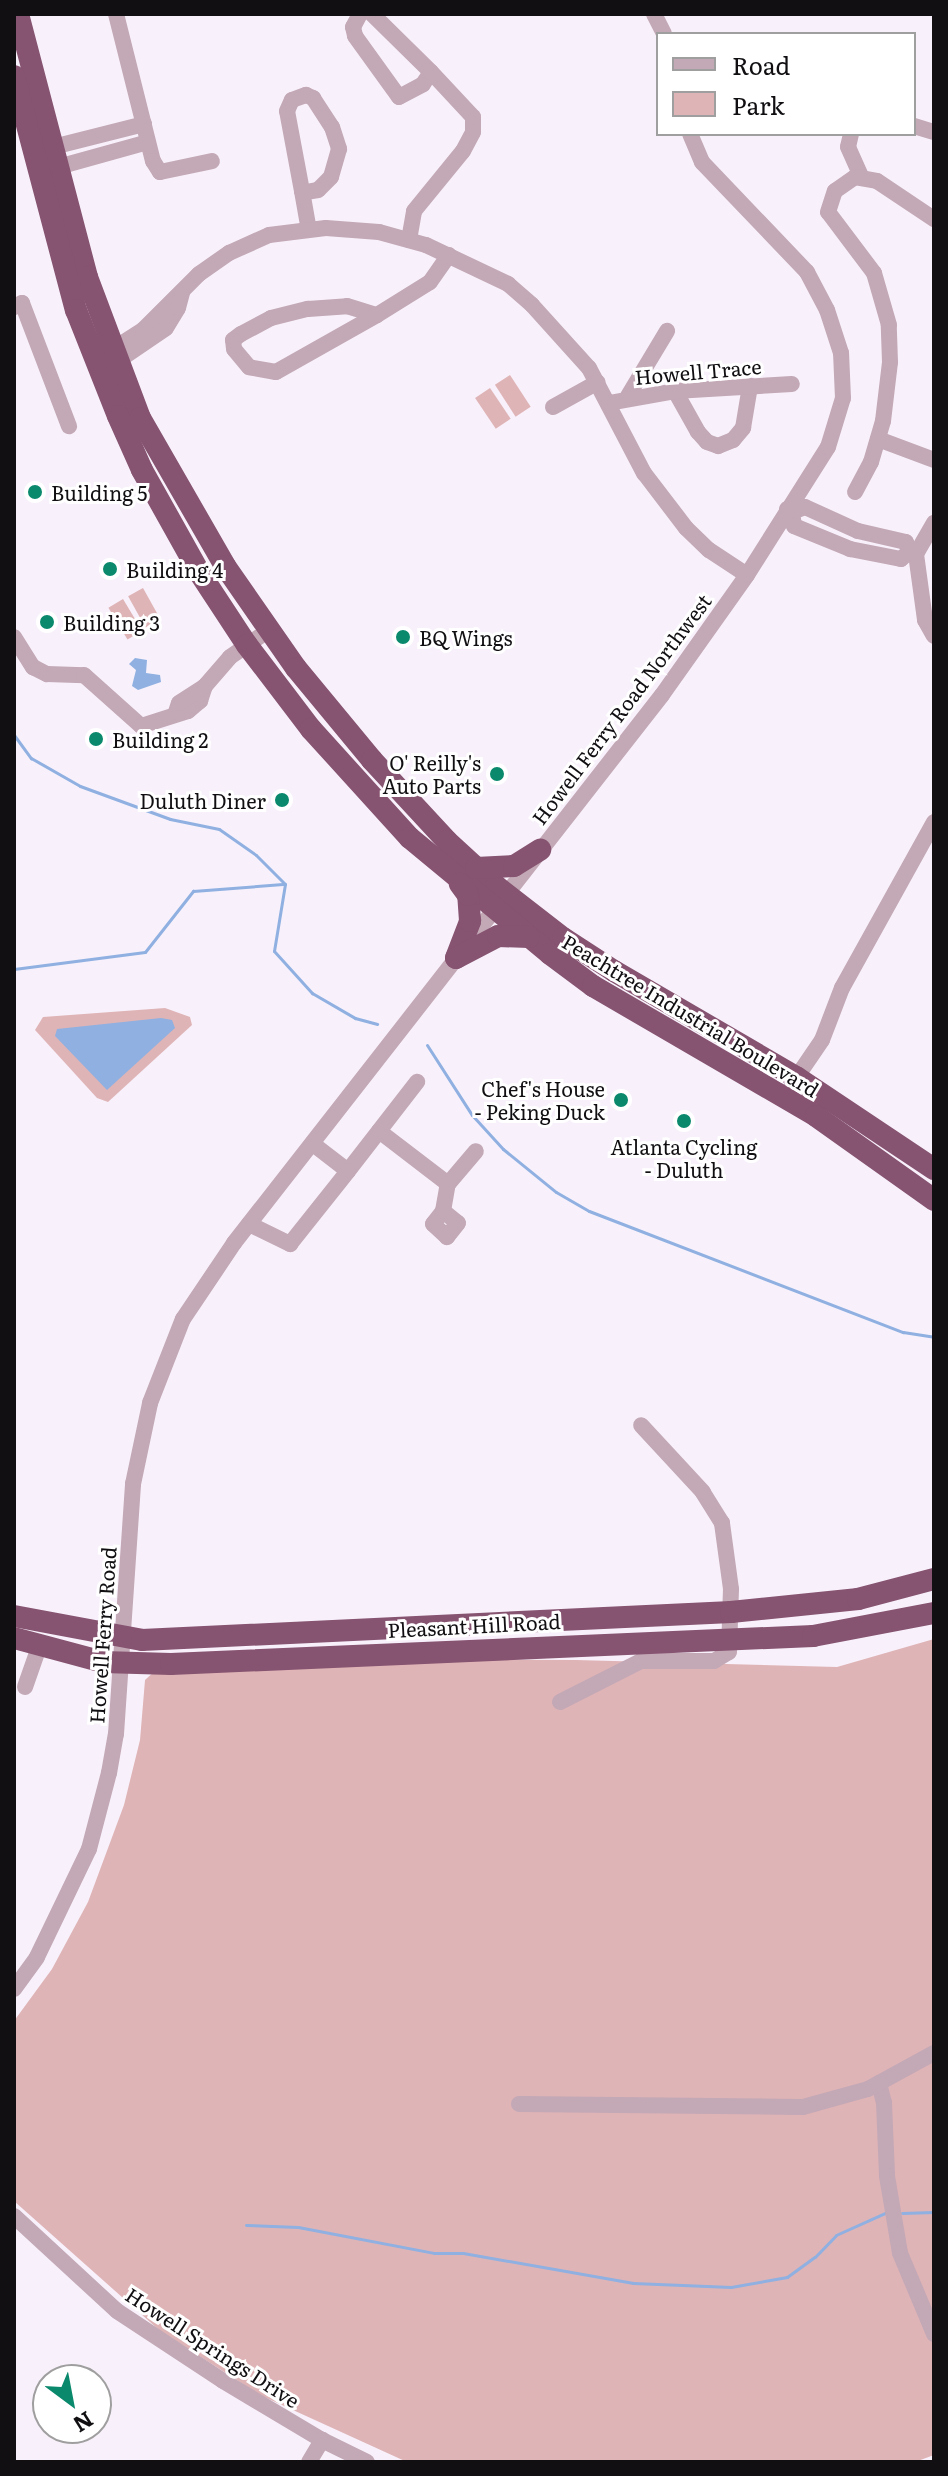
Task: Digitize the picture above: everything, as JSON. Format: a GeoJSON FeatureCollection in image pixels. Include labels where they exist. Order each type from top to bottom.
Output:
{"type":"FeatureCollection","features":[{"type":"Feature","properties":{"kind":"highway","name":"Peachtree Industrial Boulevard"},"geometry":{"type":"LineString","coordinates":[[18,14],[106,361],[188,504],[269,630],[466,873]]}},
{"type":"Feature","properties":{"kind":"highway","name":"Peachtree Industrial Boulevard"},"geometry":{"type":"LineString","coordinates":[[14,76],[53,233],[106,361],[142,470],[170,523],[247,645],[311,729],[365,792],[501,902],[796,1077],[934,1169]]}},
{"type":"Feature","properties":{"kind":"highway"},"geometry":{"type":"LineString","coordinates":[[456,958],[470,921],[466,873],[501,869],[540,850]]}},
{"type":"Feature","properties":{"kind":"highway","name":"Peachtree Industrial Boulevard"},"geometry":{"type":"LineString","coordinates":[[501,902],[529,937],[593,986],[816,1116],[934,1200]]}},
{"type":"Feature","properties":{"kind":"highway"},"geometry":{"type":"LineString","coordinates":[[456,958],[498,936],[529,937]]}},
{"type":"Feature","properties":{"kind":"highway","name":"Pleasant Hill Road"},"geometry":{"type":"LineString","coordinates":[[14,1616],[121,1638],[157,1640],[731,1612],[858,1599],[934,1579]]}},
{"type":"Feature","properties":{"kind":"highway","name":"Pleasant Hill Road"},"geometry":{"type":"LineString","coordinates":[[14,1638],[39,1647],[120,1663],[171,1664],[813,1636],[934,1613]]}},
{"type":"Feature","properties":{"kind":"street"},"geometry":{"type":"LineString","coordinates":[[116,14],[148,142],[160,172],[212,161]]}},
{"type":"Feature","properties":{"kind":"street"},"geometry":{"type":"LineString","coordinates":[[360,14],[353,27],[355,36],[399,97],[423,84],[431,72]]}},
{"type":"Feature","properties":{"kind":"street"},"geometry":{"type":"LineString","coordinates":[[372,14],[473,117],[473,132],[463,151],[414,211],[409,240]]}},
{"type":"Feature","properties":{"kind":"street"},"geometry":{"type":"LineString","coordinates":[[654,14],[663,32]]}},
{"type":"Feature","properties":{"kind":"street"},"geometry":{"type":"LineString","coordinates":[[302,191],[318,190],[326,183],[339,149],[332,127],[313,98],[306,95],[287,105],[302,191],[309,229]]}},
{"type":"Feature","properties":{"kind":"street"},"geometry":{"type":"LineString","coordinates":[[56,157],[144,124]]}},
{"type":"Feature","properties":{"kind":"street","name":"Howell Ferry Road Northwest"},"geometry":{"type":"LineString","coordinates":[[208,1277],[662,695],[747,575],[828,447],[843,398],[841,353],[827,310],[807,272],[702,162],[691,136]]}},
{"type":"Feature","properties":{"kind":"street"},"geometry":{"type":"LineString","coordinates":[[851,136],[848,147],[862,178]]}},
{"type":"Feature","properties":{"kind":"street"},"geometry":{"type":"LineString","coordinates":[[56,157],[148,142]]}},
{"type":"Feature","properties":{"kind":"street"},"geometry":{"type":"LineString","coordinates":[[855,492],[871,462],[878,439],[890,362],[889,325],[874,273],[840,233],[828,212],[835,191],[855,177],[877,181],[934,219]]}},
{"type":"Feature","properties":{"kind":"street"},"geometry":{"type":"LineString","coordinates":[[106,361],[166,328],[178,308],[182,293],[199,274],[229,253],[269,235],[309,229],[379,232],[409,240],[449,255],[508,284],[538,312],[598,382],[644,473],[686,528],[709,550],[747,575]]}},
{"type":"Feature","properties":{"kind":"street"},"geometry":{"type":"LineString","coordinates":[[377,315],[347,306],[287,313],[241,334],[233,340],[234,349],[241,361],[254,370],[276,372],[377,315],[430,282],[449,255]]}},
{"type":"Feature","properties":{"kind":"street"},"geometry":{"type":"LineString","coordinates":[[14,307],[22,303],[69,426]]}},
{"type":"Feature","properties":{"kind":"street"},"geometry":{"type":"LineString","coordinates":[[628,396],[667,331]]}},
{"type":"Feature","properties":{"kind":"street"},"geometry":{"type":"LineString","coordinates":[[553,407],[598,382]]}},
{"type":"Feature","properties":{"kind":"street","name":"Howell Trace"},"geometry":{"type":"LineString","coordinates":[[609,403],[628,396],[675,391],[792,384]]}},
{"type":"Feature","properties":{"kind":"street"},"geometry":{"type":"LineString","coordinates":[[675,391],[698,432],[707,442],[718,446],[733,440],[743,428],[750,386]]}},
{"type":"Feature","properties":{"kind":"street"},"geometry":{"type":"LineString","coordinates":[[878,439],[934,460]]}},
{"type":"Feature","properties":{"kind":"street"},"geometry":{"type":"LineString","coordinates":[[934,523],[912,553],[901,559],[834,542],[794,526],[790,510],[805,507],[840,524],[906,542],[912,553],[925,620],[934,636]]}},
{"type":"Feature","properties":{"kind":"street"},"geometry":{"type":"LineString","coordinates":[[834,542],[840,524]]}},
{"type":"Feature","properties":{"kind":"street"},"geometry":{"type":"LineString","coordinates":[[14,637],[33,667],[47,674],[84,675],[141,726],[176,712],[188,711],[200,701],[205,686],[230,657],[269,630]]}},
{"type":"Feature","properties":{"kind":"street"},"geometry":{"type":"LineString","coordinates":[[783,1097],[822,1040],[842,988],[934,822]]}},
{"type":"Feature","properties":{"kind":"street"},"geometry":{"type":"LineString","coordinates":[[249,1224],[290,1244],[417,1082]]}},
{"type":"Feature","properties":{"kind":"street"},"geometry":{"type":"LineString","coordinates":[[379,1131],[448,1184]]}},
{"type":"Feature","properties":{"kind":"street"},"geometry":{"type":"LineString","coordinates":[[313,1144],[348,1171]]}},
{"type":"Feature","properties":{"kind":"street"},"geometry":{"type":"LineString","coordinates":[[443,1211],[448,1184],[476,1151]]}},
{"type":"Feature","properties":{"kind":"street","name":"Howell Ferry Road"},"geometry":{"type":"LineString","coordinates":[[14,1989],[37,1957],[89,1849],[116,1734],[131,1500],[144,1429],[163,1366],[183,1319],[208,1277]]}},
{"type":"Feature","properties":{"kind":"street"},"geometry":{"type":"LineString","coordinates":[[560,1702],[641,1661],[714,1661],[725,1658],[731,1639],[722,1523],[703,1492],[641,1425]]}},
{"type":"Feature","properties":{"kind":"street"},"geometry":{"type":"LineString","coordinates":[[25,1687],[39,1647]]}},
{"type":"Feature","properties":{"kind":"street"},"geometry":{"type":"LineString","coordinates":[[519,2104],[803,2107],[841,2099],[879,2083],[934,2053]]}},
{"type":"Feature","properties":{"kind":"street"},"geometry":{"type":"LineString","coordinates":[[879,2083],[884,2103],[887,2176],[900,2253],[934,2334]]}},
{"type":"Feature","properties":{"kind":"street","name":"Howell Springs Drive"},"geometry":{"type":"LineString","coordinates":[[14,2216],[117,2311],[212,2374],[322,2440],[367,2462]]}},
{"type":"Feature","properties":{"kind":"street"},"geometry":{"type":"LineString","coordinates":[[309,2462],[322,2440]]}},
{"type":"Feature","properties":{"kind":"green space"},"geometry":{"type":"Polygon","coordinates":[[[510,375],[531,407],[516,417],[495,385],[510,375]]]}},
{"type":"Feature","properties":{"kind":"green space"},"geometry":{"type":"Polygon","coordinates":[[[490,388],[511,419],[496,429],[475,398],[490,388]]]}},
{"type":"Feature","properties":{"kind":"green space"},"geometry":{"type":"Polygon","coordinates":[[[143,588],[161,620],[146,629],[128,596],[143,588]]]}},
{"type":"Feature","properties":{"kind":"green space"},"geometry":{"type":"Polygon","coordinates":[[[123,599],[142,631],[127,639],[108,608],[123,599]]]}},
{"type":"Feature","properties":{"kind":"green space"},"geometry":{"type":"Polygon","coordinates":[[[165,1008],[190,1017],[192,1025],[108,1102],[97,1098],[35,1030],[43,1017],[165,1008]]]}},
{"type":"Feature","properties":{"kind":"green space"},"geometry":{"type":"Polygon","coordinates":[[[934,1639],[934,2455],[915,2462],[407,2462],[260,2395],[159,2330],[14,2201],[14,2021],[52,1969],[88,1902],[124,1805],[140,1740],[145,1680],[156,1670],[373,1659],[576,1660],[837,1667],[934,1639]]]}},
{"type":"Feature","properties":{"kind":"water"},"geometry":{"type":"Polygon","coordinates":[[[135,658],[147,660],[146,673],[160,675],[161,682],[138,690],[132,686],[136,670],[129,664],[135,658]]]}},
{"type":"Feature","properties":{"kind":"water"},"geometry":{"type":"Polygon","coordinates":[[[161,1018],[172,1020],[175,1028],[107,1090],[55,1036],[57,1029],[161,1018]]]}},
{"type":"Feature","properties":{"kind":"waterway"},"geometry":{"type":"LineString","coordinates":[[14,735],[31,758],[80,786],[170,819],[219,829],[256,855],[285,884]]}},
{"type":"Feature","properties":{"kind":"waterway"},"geometry":{"type":"LineString","coordinates":[[14,969],[145,952],[193,891],[283,884]]}},
{"type":"Feature","properties":{"kind":"waterway"},"geometry":{"type":"LineString","coordinates":[[285,884],[274,951],[312,993],[355,1018],[377,1024]]}},
{"type":"Feature","properties":{"kind":"waterway"},"geometry":{"type":"LineString","coordinates":[[427,1045],[472,1115],[503,1149],[556,1192],[589,1211],[903,1332],[934,1337]]}},
{"type":"Feature","properties":{"kind":"waterway"},"geometry":{"type":"LineString","coordinates":[[902,2213],[934,2212]]}},
{"type":"Feature","properties":{"kind":"waterway"},"geometry":{"type":"LineString","coordinates":[[246,2225],[298,2227],[434,2253],[463,2253],[633,2283],[731,2287],[787,2277],[815,2257],[836,2235],[885,2213]]}},
{"type":"Feature","properties":{"kind":"place","name":"Building 5"},"geometry":{"type":"Point","coordinates":[35,492]}},
{"type":"Feature","properties":{"kind":"place","name":"Building 4"},"geometry":{"type":"Point","coordinates":[110,569]}},
{"type":"Feature","properties":{"kind":"place","name":"Building 3"},"geometry":{"type":"Point","coordinates":[47,622]}},
{"type":"Feature","properties":{"kind":"place","name":"BQ Wings"},"geometry":{"type":"Point","coordinates":[403,637]}},
{"type":"Feature","properties":{"kind":"place","name":"Building 2"},"geometry":{"type":"Point","coordinates":[96,739]}},
{"type":"Feature","properties":{"kind":"place","name":"O' Reilly's Auto Parts"},"geometry":{"type":"Point","coordinates":[497,774]}},
{"type":"Feature","properties":{"kind":"place","name":"Duluth Diner"},"geometry":{"type":"Point","coordinates":[282,800]}},
{"type":"Feature","properties":{"kind":"place","name":"Chef's House - Peking Duck"},"geometry":{"type":"Point","coordinates":[621,1100]}},
{"type":"Feature","properties":{"kind":"place","name":"Atlanta Cycling - Duluth"},"geometry":{"type":"Point","coordinates":[684,1121]}}]}
